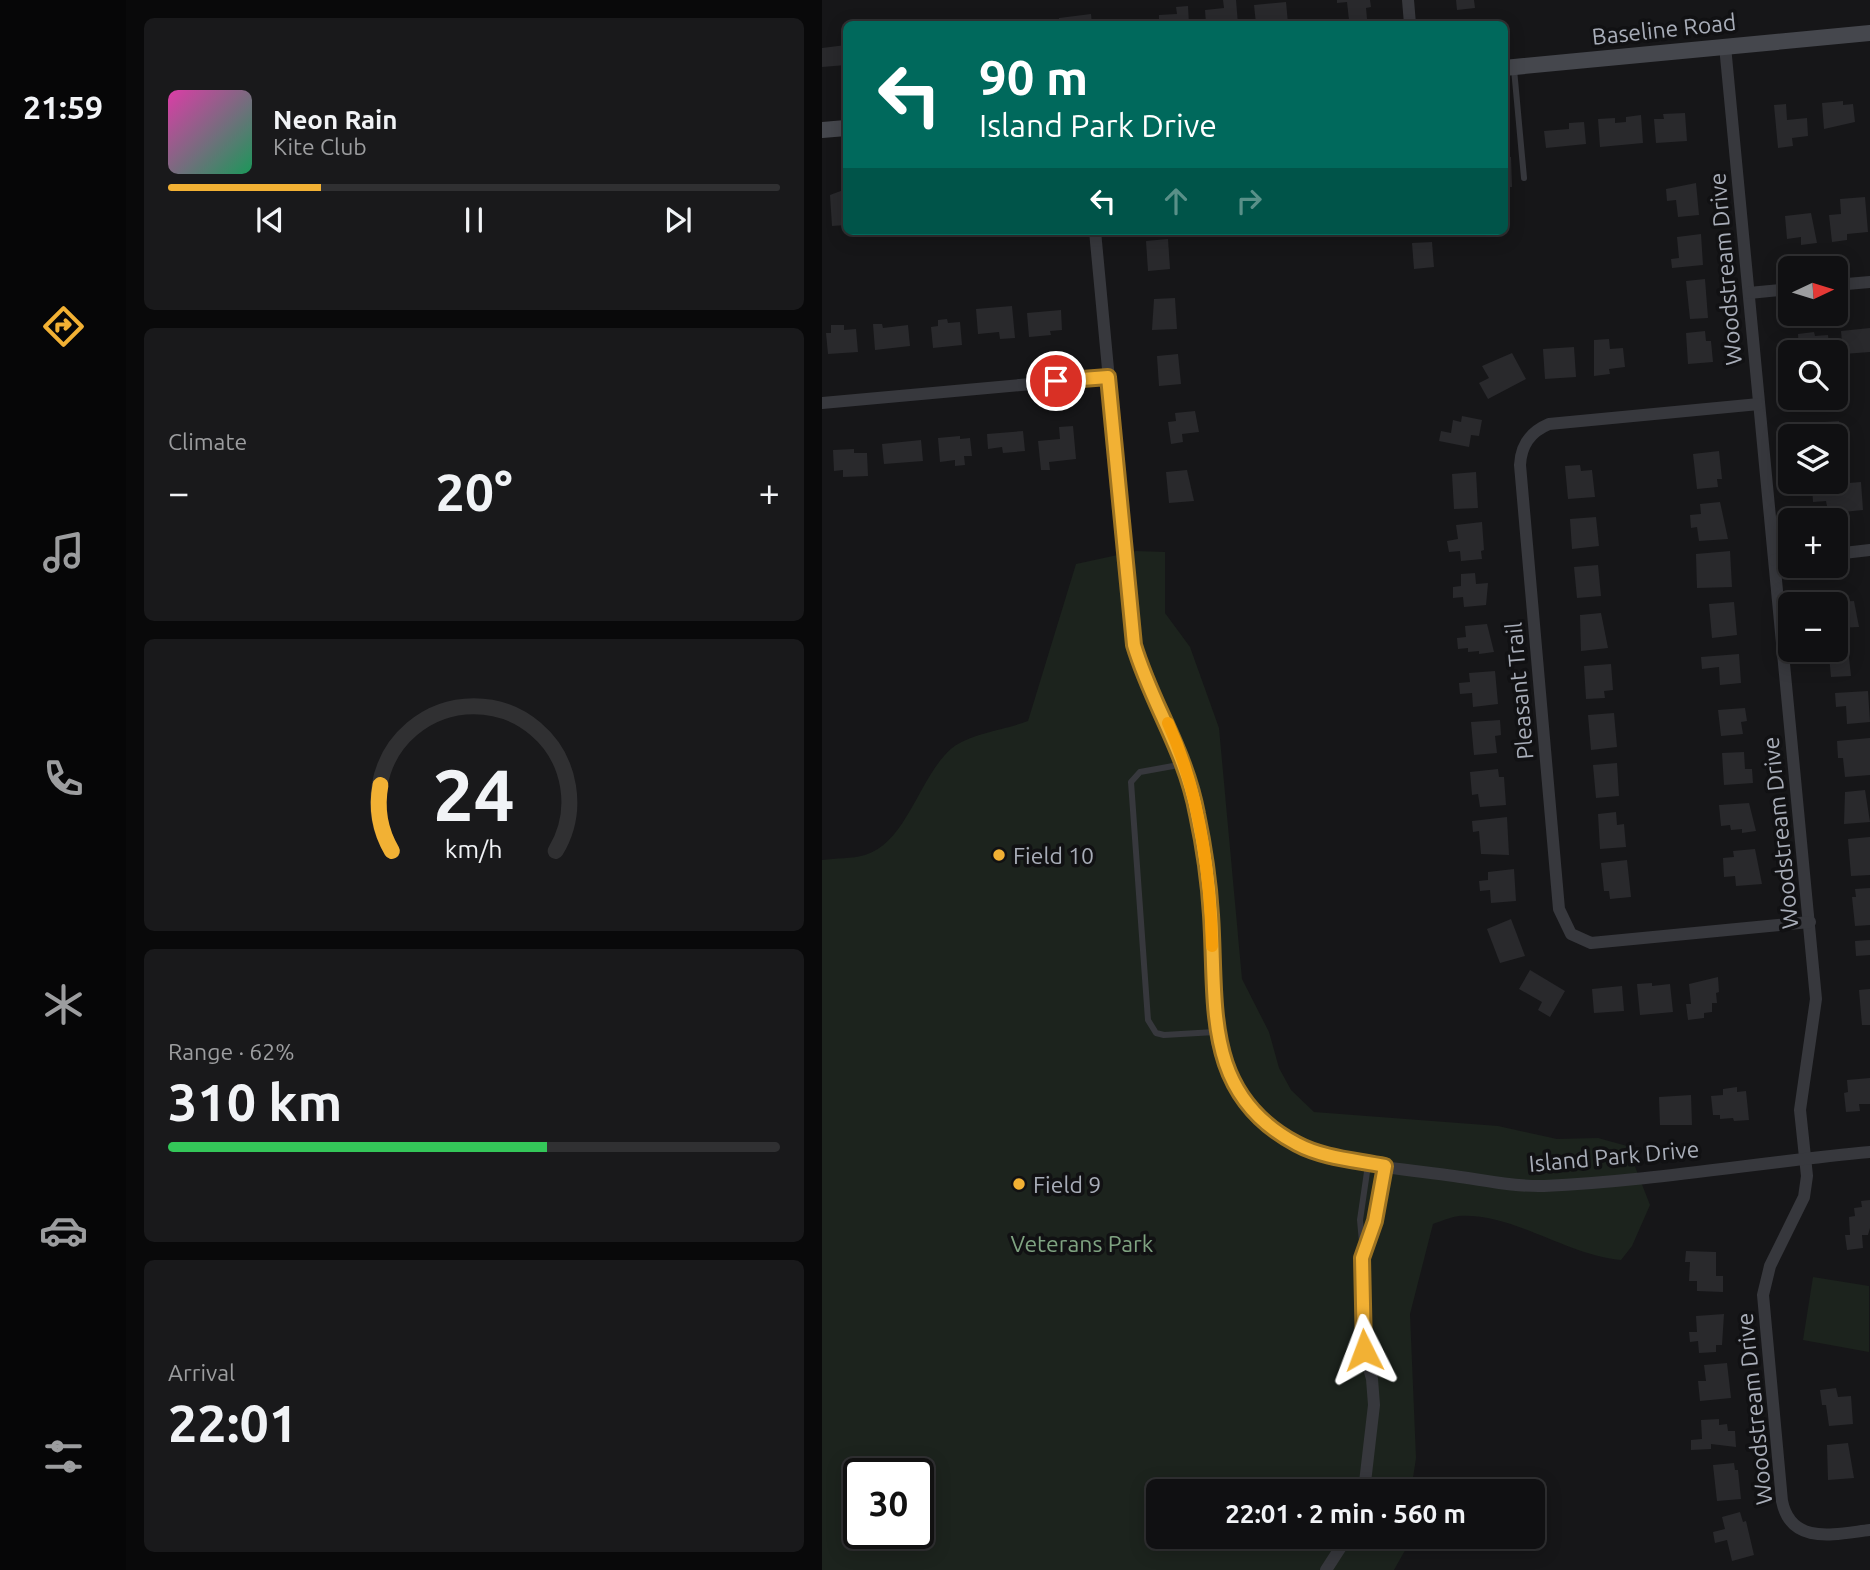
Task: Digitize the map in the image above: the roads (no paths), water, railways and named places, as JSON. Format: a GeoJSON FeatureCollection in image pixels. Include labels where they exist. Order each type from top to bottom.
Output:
{"type":"FeatureCollection","features":[{"type":"Feature","properties":{"kind":"street"},"geometry":{"type":"LineString","coordinates":[[1408,0],[1410,21]]}},
{"type":"Feature","properties":{"kind":"street","name":"Baseline Road"},"geometry":{"type":"LineString","coordinates":[[1509,67],[1870,33]]}},
{"type":"Feature","properties":{"kind":"street","name":"Woodstream Drive"},"geometry":{"type":"LineString","coordinates":[[1725,46],[1810,922],[1815,999],[1800,1110],[1806,1158],[1804,1197],[1770,1266],[1763,1295],[1782,1501],[1789,1520],[1806,1533],[1817,1536],[1870,1530]]}},
{"type":"Feature","properties":{"kind":"street"},"geometry":{"type":"LineString","coordinates":[[822,130],[843,128]]}},
{"type":"Feature","properties":{"kind":"street","name":"Island Park Drive"},"geometry":{"type":"LineString","coordinates":[[1095,235],[1134,645],[1143,673],[1169,725],[1184,764],[1197,814],[1211,912],[1215,1032],[1224,1065],[1241,1097],[1264,1122],[1298,1145],[1385,1166],[1542,1186],[1870,1152]]}},
{"type":"Feature","properties":{"kind":"street"},"geometry":{"type":"LineString","coordinates":[[1848,284],[1870,282]]}},
{"type":"Feature","properties":{"kind":"street"},"geometry":{"type":"LineString","coordinates":[[1749,293],[1778,290]]}},
{"type":"Feature","properties":{"kind":"street"},"geometry":{"type":"LineString","coordinates":[[822,402],[1108,377]]}},
{"type":"Feature","properties":{"kind":"street","name":"Pleasant Trail"},"geometry":{"type":"LineString","coordinates":[[1759,404],[1549,424],[1530,436],[1523,446],[1520,466],[1559,909],[1571,934],[1591,943],[1810,922]]}},
{"type":"Feature","properties":{"kind":"street"},"geometry":{"type":"LineString","coordinates":[[1848,553],[1870,550]]}},
{"type":"Feature","properties":{"kind":"street"},"geometry":{"type":"LineString","coordinates":[[1363,1253],[1361,1293],[1364,1350],[1372,1379],[1374,1405],[1365,1479]]}},
{"type":"Feature","properties":{"kind":"street"},"geometry":{"type":"LineString","coordinates":[[1326,1570],[1340,1549]]}},
{"type":"Feature","properties":{"kind":"lane"},"geometry":{"type":"LineString","coordinates":[[1509,67],[1524,178]]}},
{"type":"Feature","properties":{"kind":"lane"},"geometry":{"type":"LineString","coordinates":[[1184,764],[1140,772],[1131,782],[1148,1020],[1156,1033],[1164,1035],[1215,1032]]}},
{"type":"Feature","properties":{"kind":"lane"},"geometry":{"type":"LineString","coordinates":[[1363,1253],[1360,1220],[1369,1163]]}},
{"type":"Feature","properties":{"kind":"lane"},"geometry":{"type":"LineString","coordinates":[[1363,1253],[1375,1221],[1385,1166]]}},
{"type":"Feature","properties":{"kind":"place","name":"Field 10"},"geometry":{"type":"Point","coordinates":[999,855]}},
{"type":"Feature","properties":{"kind":"place","name":"Field 9"},"geometry":{"type":"Point","coordinates":[1019,1184]}},
{"type":"Feature","properties":{"kind":"park label","name":"Veterans Park"},"geometry":{"type":"Point","coordinates":[1082,1243]}}]}
